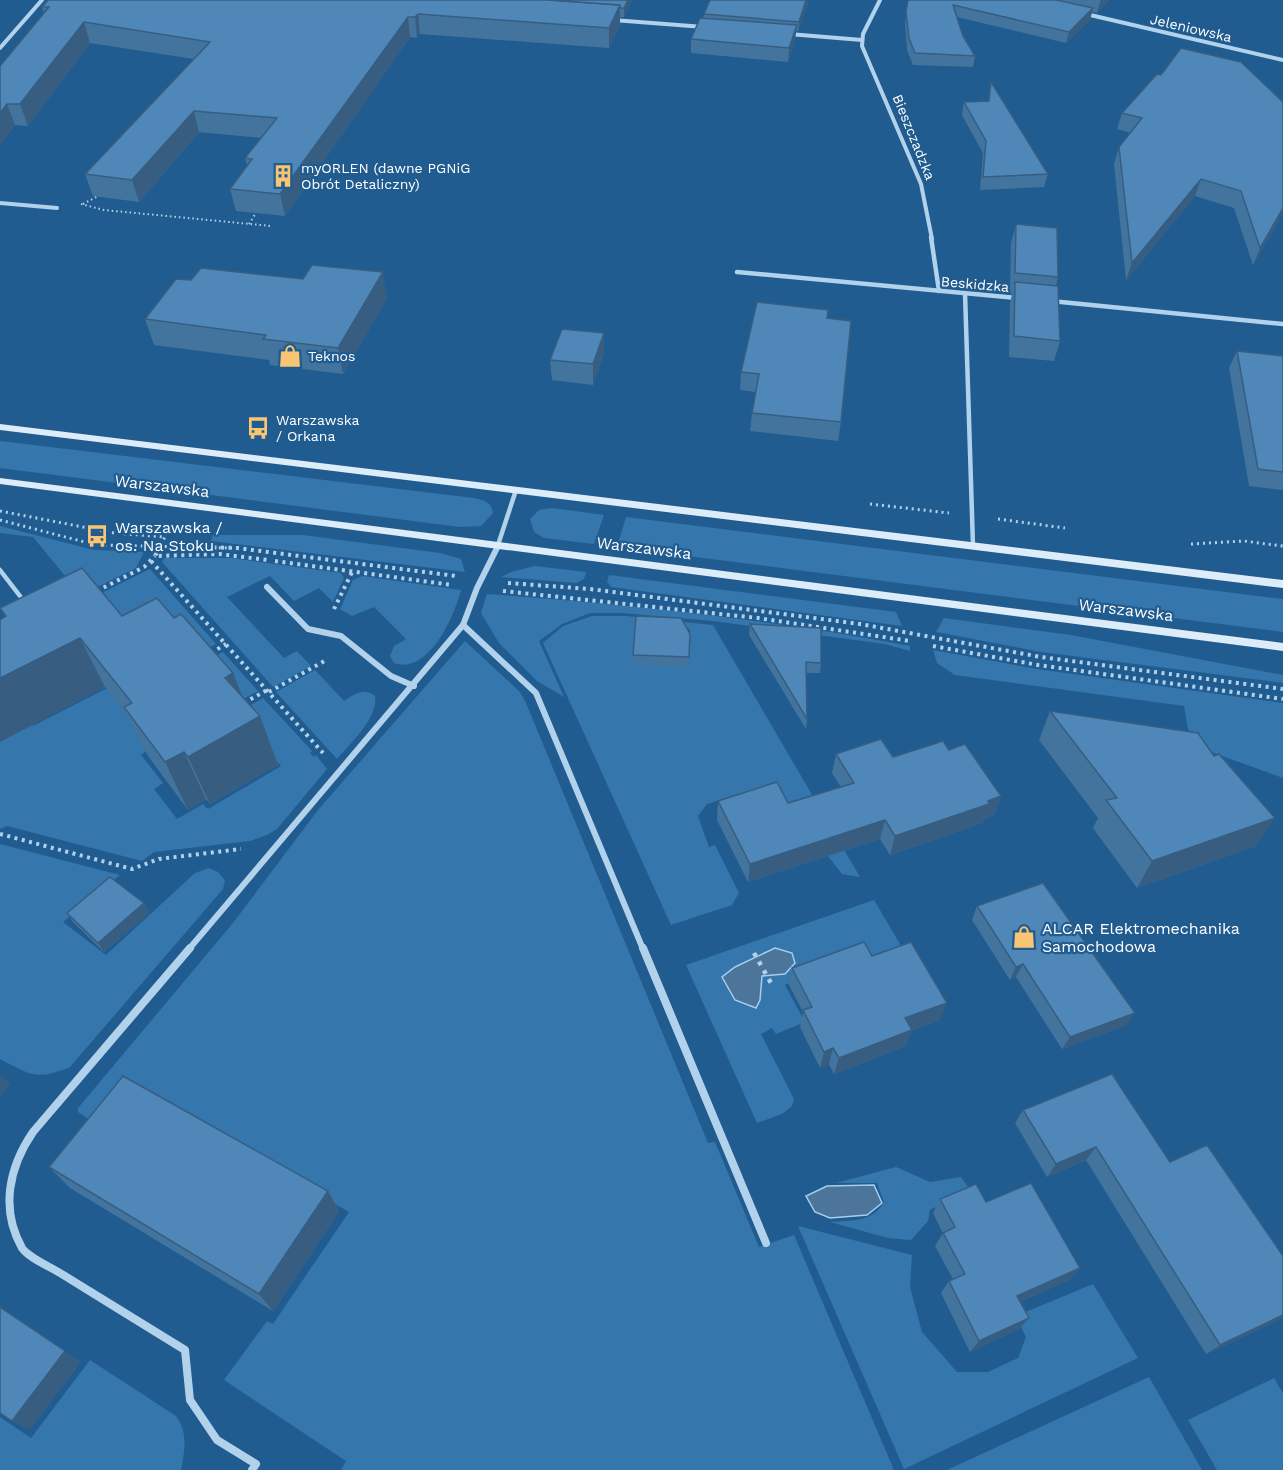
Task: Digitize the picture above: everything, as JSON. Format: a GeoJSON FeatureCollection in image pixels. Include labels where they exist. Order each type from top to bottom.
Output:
{"type":"FeatureCollection","features":[{"type":"Feature","properties":{"kind":"main road"},"geometry":{"type":"LineString","coordinates":[[0,427],[1283,584]]}},
{"type":"Feature","properties":{"kind":"main road","name":"Warszawska"},"geometry":{"type":"LineString","coordinates":[[0,481],[1283,647]]}},
{"type":"Feature","properties":{"kind":"street"},"geometry":{"type":"LineString","coordinates":[[0,48],[42,0]]}},
{"type":"Feature","properties":{"kind":"street"},"geometry":{"type":"LineString","coordinates":[[786,34],[862,40],[880,0]]}},
{"type":"Feature","properties":{"kind":"street","name":"Jeleniowska"},"geometry":{"type":"LineString","coordinates":[[1080,13],[1283,60]]}},
{"type":"Feature","properties":{"kind":"street"},"geometry":{"type":"LineString","coordinates":[[603,20],[710,28]]}},
{"type":"Feature","properties":{"kind":"street","name":"Bieszczadzka"},"geometry":{"type":"LineString","coordinates":[[862,40],[864,54],[923,192],[939,291]]}},
{"type":"Feature","properties":{"kind":"street"},"geometry":{"type":"LineString","coordinates":[[0,203],[57,208]]}},
{"type":"Feature","properties":{"kind":"street","name":"Beskidzka"},"geometry":{"type":"LineString","coordinates":[[737,272],[1024,299]]}},
{"type":"Feature","properties":{"kind":"street"},"geometry":{"type":"LineString","coordinates":[[965,293],[973,546]]}},
{"type":"Feature","properties":{"kind":"street"},"geometry":{"type":"LineString","coordinates":[[1047,301],[1283,324]]}},
{"type":"Feature","properties":{"kind":"street"},"geometry":{"type":"LineString","coordinates":[[252,1470],[256,1464],[218,1440],[190,1400],[185,1350],[23,1250],[8,1227],[1,1194],[3,1184],[11,1163],[33,1132],[414,686],[463,625],[498,546],[516,490]]}},
{"type":"Feature","properties":{"kind":"street"},"geometry":{"type":"LineString","coordinates":[[267,586],[308,629],[341,636],[391,676],[414,686]]}},
{"type":"Feature","properties":{"kind":"street"},"geometry":{"type":"LineString","coordinates":[[463,625],[536,693],[766,1243]]}},
{"type":"Feature","properties":{"kind":"lane"},"geometry":{"type":"LineString","coordinates":[[0,570],[20,596]]}},
{"type":"Feature","properties":{"kind":"path"},"geometry":{"type":"LineString","coordinates":[[82,204],[104,193]]}},
{"type":"Feature","properties":{"kind":"path"},"geometry":{"type":"LineString","coordinates":[[72,204],[82,204],[104,210],[271,226]]}},
{"type":"Feature","properties":{"kind":"path"},"geometry":{"type":"LineString","coordinates":[[249,224],[256,213]]}},
{"type":"Feature","properties":{"kind":"path"},"geometry":{"type":"LineString","coordinates":[[0,511],[114,532],[165,537],[151,561],[87,596]]}},
{"type":"Feature","properties":{"kind":"path"},"geometry":{"type":"LineString","coordinates":[[989,518],[1072,529]]}},
{"type":"Feature","properties":{"kind":"path"},"geometry":{"type":"LineString","coordinates":[[0,520],[96,545],[237,548],[464,577]]}},
{"type":"Feature","properties":{"kind":"path"},"geometry":{"type":"LineString","coordinates":[[1191,544],[1244,541],[1283,546]]}},
{"type":"Feature","properties":{"kind":"path"},"geometry":{"type":"LineString","coordinates":[[154,556],[225,555],[463,586]]}},
{"type":"Feature","properties":{"kind":"path"},"geometry":{"type":"LineString","coordinates":[[151,561],[326,756]]}},
{"type":"Feature","properties":{"kind":"path"},"geometry":{"type":"LineString","coordinates":[[344,588],[352,572]]}},
{"type":"Feature","properties":{"kind":"path"},"geometry":{"type":"LineString","coordinates":[[499,582],[590,589],[860,624],[1058,659],[1283,689]]}},
{"type":"Feature","properties":{"kind":"path"},"geometry":{"type":"LineString","coordinates":[[500,591],[592,597],[860,632],[910,641]]}},
{"type":"Feature","properties":{"kind":"path"},"geometry":{"type":"LineString","coordinates":[[205,656],[226,644]]}},
{"type":"Feature","properties":{"kind":"path"},"geometry":{"type":"LineString","coordinates":[[240,705],[352,645]]}},
{"type":"Feature","properties":{"kind":"path"},"geometry":{"type":"LineString","coordinates":[[933,646],[1049,667],[1283,699]]}},
{"type":"Feature","properties":{"kind":"path"},"geometry":{"type":"LineString","coordinates":[[0,834],[132,869],[159,859],[246,848]]}},
{"type":"Feature","properties":{"kind":"path"},"geometry":{"type":"LineString","coordinates":[[754,953],[771,983]]}},
{"type":"Feature","properties":{"kind":"shaded area"},"geometry":{"type":"Polygon","coordinates":[[[0,441],[474,498],[486,502],[491,506],[493,513],[481,526],[460,527],[0,468],[0,441]]]}},
{"type":"Feature","properties":{"kind":"shaded area"},"geometry":{"type":"Polygon","coordinates":[[[552,508],[604,515],[594,544],[544,538],[534,532],[530,519],[539,510],[552,508]]]}},
{"type":"Feature","properties":{"kind":"shaded area"},"geometry":{"type":"Polygon","coordinates":[[[626,517],[1283,599],[1283,632],[617,547],[626,517]]]}},
{"type":"Feature","properties":{"kind":"shaded area"},"geometry":{"type":"Polygon","coordinates":[[[0,526],[94,550],[144,552],[136,568],[45,613],[66,577],[33,537],[0,533],[0,526]]]}},
{"type":"Feature","properties":{"kind":"shaded area"},"geometry":{"type":"Polygon","coordinates":[[[213,535],[303,535],[440,553],[461,559],[465,572],[211,541],[213,535]]]}},
{"type":"Feature","properties":{"kind":"shaded area"},"geometry":{"type":"Polygon","coordinates":[[[164,558],[231,558],[341,573],[344,578],[333,602],[319,588],[294,601],[270,576],[227,597],[284,658],[297,651],[311,666],[273,687],[162,562],[164,558]]]}},
{"type":"Feature","properties":{"kind":"shaded area"},"geometry":{"type":"Polygon","coordinates":[[[535,566],[586,572],[584,579],[576,583],[501,577],[535,566]]]}},
{"type":"Feature","properties":{"kind":"shaded area"},"geometry":{"type":"Polygon","coordinates":[[[150,569],[216,644],[189,658],[12,637],[150,569]]]}},
{"type":"Feature","properties":{"kind":"shaded area"},"geometry":{"type":"Polygon","coordinates":[[[609,575],[896,612],[902,626],[611,587],[607,582],[609,575]]]}},
{"type":"Feature","properties":{"kind":"shaded area"},"geometry":{"type":"Polygon","coordinates":[[[362,576],[461,590],[446,629],[438,642],[418,661],[406,664],[394,663],[390,656],[394,646],[406,639],[374,607],[352,616],[340,609],[353,580],[362,576]]]}},
{"type":"Feature","properties":{"kind":"shaded area"},"geometry":{"type":"Polygon","coordinates":[[[487,594],[646,608],[752,621],[910,646],[910,651],[885,644],[713,621],[622,613],[590,613],[562,624],[539,641],[564,697],[537,681],[499,643],[481,613],[487,594]]]}},
{"type":"Feature","properties":{"kind":"shaded area"},"geometry":{"type":"Polygon","coordinates":[[[592,616],[626,616],[713,625],[860,877],[842,874],[828,856],[806,816],[751,809],[742,793],[707,804],[698,816],[709,847],[715,845],[739,893],[732,905],[671,925],[543,643],[563,626],[592,616]],[[636,626],[689,667],[690,629],[636,626]]]}},
{"type":"Feature","properties":{"kind":"shaded area"},"geometry":{"type":"Polygon","coordinates":[[[944,618],[1071,635],[1283,675],[1283,683],[1041,652],[936,632],[944,618]]]}},
{"type":"Feature","properties":{"kind":"shaded area"},"geometry":{"type":"Polygon","coordinates":[[[465,641],[520,692],[526,703],[708,1143],[715,1142],[759,1247],[794,1235],[894,1470],[341,1470],[346,1461],[224,1380],[267,1321],[273,1324],[349,1212],[128,1087],[96,1124],[78,1112],[78,1108],[233,923],[318,810],[465,641]]]}},
{"type":"Feature","properties":{"kind":"shaded area"},"geometry":{"type":"Polygon","coordinates":[[[933,650],[1037,669],[1283,703],[1283,778],[1203,749],[1188,729],[1184,706],[955,675],[937,663],[933,650]]]}},
{"type":"Feature","properties":{"kind":"shaded area"},"geometry":{"type":"Polygon","coordinates":[[[223,652],[258,691],[224,710],[216,656],[223,652]]]}},
{"type":"Feature","properties":{"kind":"shaded area"},"geometry":{"type":"Polygon","coordinates":[[[315,670],[344,701],[363,692],[375,696],[375,705],[368,722],[337,759],[276,692],[315,670]]]}},
{"type":"Feature","properties":{"kind":"shaded area"},"geometry":{"type":"Polygon","coordinates":[[[117,683],[150,730],[138,737],[148,750],[141,755],[163,783],[154,789],[177,819],[203,804],[208,809],[281,766],[249,729],[243,710],[263,698],[312,751],[310,753],[314,757],[316,755],[327,769],[277,829],[267,835],[250,841],[154,852],[142,861],[7,826],[0,829],[0,737],[30,722],[33,726],[117,683]]]}},
{"type":"Feature","properties":{"kind":"shaded area"},"geometry":{"type":"Polygon","coordinates":[[[0,844],[120,875],[63,922],[106,955],[195,873],[209,868],[218,872],[225,880],[223,889],[70,1067],[49,1074],[27,1072],[0,1059],[0,844]]]}},
{"type":"Feature","properties":{"kind":"shaded area"},"geometry":{"type":"Polygon","coordinates":[[[874,900],[907,956],[862,956],[785,985],[805,1022],[776,1034],[772,1028],[761,1034],[794,1099],[792,1106],[782,1114],[757,1123],[686,965],[874,900]],[[775,948],[735,967],[762,976],[780,975],[792,953],[775,948]]]}},
{"type":"Feature","properties":{"kind":"shaded area"},"geometry":{"type":"Polygon","coordinates":[[[775,948],[792,953],[795,963],[785,974],[762,976],[760,1000],[756,1008],[735,1000],[722,977],[735,967],[775,948]]]}},
{"type":"Feature","properties":{"kind":"shaded area"},"geometry":{"type":"Polygon","coordinates":[[[896,1167],[930,1182],[961,1177],[970,1190],[930,1210],[928,1221],[911,1240],[888,1238],[830,1222],[867,1217],[874,1214],[884,1202],[877,1183],[836,1183],[896,1167]]]}},
{"type":"Feature","properties":{"kind":"shaded area"},"geometry":{"type":"Polygon","coordinates":[[[874,1185],[882,1203],[867,1215],[830,1218],[815,1212],[806,1196],[827,1186],[874,1185]]]}},
{"type":"Feature","properties":{"kind":"shaded area"},"geometry":{"type":"Polygon","coordinates":[[[798,1226],[912,1255],[910,1287],[922,1332],[957,1372],[988,1372],[1018,1358],[1026,1337],[1016,1316],[1093,1284],[1138,1358],[904,1469],[798,1226]]]}},
{"type":"Feature","properties":{"kind":"shaded area"},"geometry":{"type":"Polygon","coordinates":[[[90,1360],[176,1416],[184,1435],[181,1470],[0,1470],[0,1417],[31,1438],[90,1360]]]}},
{"type":"Feature","properties":{"kind":"shaded area"},"geometry":{"type":"Polygon","coordinates":[[[1149,1377],[1202,1470],[947,1470],[1149,1377]]]}},
{"type":"Feature","properties":{"kind":"shaded area"},"geometry":{"type":"Polygon","coordinates":[[[1274,1378],[1283,1393],[1283,1470],[1217,1470],[1188,1420],[1274,1378]]]}},
{"type":"Feature","properties":{"kind":"building"},"geometry":{"type":"Polygon","coordinates":[[[48,0],[549,0],[620,5],[609,28],[418,14],[415,17],[408,17],[280,194],[230,189],[252,159],[245,158],[277,118],[194,111],[132,180],[85,174],[210,42],[84,22],[20,104],[7,104],[0,113],[0,66],[49,7],[42,7],[48,0]]]}},
{"type":"Feature","properties":{"kind":"building"},"geometry":{"type":"Polygon","coordinates":[[[549,0],[628,0],[624,8],[620,8],[620,5],[549,0]]]}},
{"type":"Feature","properties":{"kind":"building"},"geometry":{"type":"Polygon","coordinates":[[[710,0],[806,0],[799,22],[704,14],[710,0]]]}},
{"type":"Feature","properties":{"kind":"building"},"geometry":{"type":"Polygon","coordinates":[[[908,0],[1056,0],[1093,8],[1069,32],[953,5],[963,36],[975,56],[915,53],[909,38],[906,12],[908,0]]]}},
{"type":"Feature","properties":{"kind":"building"},"geometry":{"type":"Polygon","coordinates":[[[700,18],[797,25],[789,48],[691,39],[700,18]]]}},
{"type":"Feature","properties":{"kind":"building"},"geometry":{"type":"Polygon","coordinates":[[[1181,48],[1241,62],[1283,102],[1283,208],[1260,248],[1241,191],[1201,179],[1132,263],[1119,147],[1142,118],[1122,113],[1157,74],[1161,75],[1181,48]]]}},
{"type":"Feature","properties":{"kind":"building"},"geometry":{"type":"Polygon","coordinates":[[[991,82],[1048,174],[983,177],[986,141],[964,102],[989,101],[991,82]]]}},
{"type":"Feature","properties":{"kind":"building"},"geometry":{"type":"Polygon","coordinates":[[[1016,224],[1057,228],[1058,277],[1015,273],[1016,224]]]}},
{"type":"Feature","properties":{"kind":"building"},"geometry":{"type":"Polygon","coordinates":[[[312,265],[383,272],[338,348],[263,339],[266,335],[145,319],[176,279],[191,280],[201,268],[303,279],[312,265]]]}},
{"type":"Feature","properties":{"kind":"building"},"geometry":{"type":"Polygon","coordinates":[[[1015,282],[1058,286],[1060,341],[1014,336],[1015,282]]]}},
{"type":"Feature","properties":{"kind":"building"},"geometry":{"type":"Polygon","coordinates":[[[757,302],[828,310],[827,318],[851,321],[841,422],[752,413],[759,374],[741,372],[757,302]]]}},
{"type":"Feature","properties":{"kind":"building"},"geometry":{"type":"Polygon","coordinates":[[[562,329],[604,333],[593,364],[550,360],[562,329]]]}},
{"type":"Feature","properties":{"kind":"building"},"geometry":{"type":"Polygon","coordinates":[[[1237,351],[1283,356],[1283,472],[1258,469],[1237,351]]]}},
{"type":"Feature","properties":{"kind":"building"},"geometry":{"type":"Polygon","coordinates":[[[82,568],[122,616],[157,598],[174,618],[181,614],[233,673],[225,678],[260,716],[188,757],[184,752],[165,762],[124,707],[132,703],[80,638],[0,678],[0,620],[6,616],[0,608],[82,568]]]}},
{"type":"Feature","properties":{"kind":"building"},"geometry":{"type":"Polygon","coordinates":[[[636,616],[681,618],[690,634],[689,657],[633,655],[636,616]]]}},
{"type":"Feature","properties":{"kind":"building"},"geometry":{"type":"Polygon","coordinates":[[[750,624],[821,628],[821,663],[806,662],[807,719],[750,624]]]}},
{"type":"Feature","properties":{"kind":"building"},"geometry":{"type":"Polygon","coordinates":[[[1050,711],[1198,733],[1214,756],[1219,754],[1275,818],[1152,861],[1106,800],[1117,798],[1050,711]]]}},
{"type":"Feature","properties":{"kind":"building"},"geometry":{"type":"Polygon","coordinates":[[[881,739],[893,757],[943,741],[949,750],[965,744],[1001,796],[988,801],[989,804],[895,836],[885,820],[750,864],[718,801],[777,782],[788,803],[854,783],[836,754],[881,739]]]}},
{"type":"Feature","properties":{"kind":"building"},"geometry":{"type":"Polygon","coordinates":[[[110,877],[144,903],[98,943],[67,913],[110,877]]]}},
{"type":"Feature","properties":{"kind":"building"},"geometry":{"type":"Polygon","coordinates":[[[1043,883],[1135,1013],[1070,1037],[1023,964],[1016,967],[977,906],[1043,883]]]}},
{"type":"Feature","properties":{"kind":"building"},"geometry":{"type":"Polygon","coordinates":[[[864,942],[872,956],[911,942],[947,1003],[905,1018],[912,1030],[839,1058],[833,1048],[824,1052],[803,1010],[812,1007],[792,968],[864,942]]]}},
{"type":"Feature","properties":{"kind":"building"},"geometry":{"type":"Polygon","coordinates":[[[1112,1074],[1170,1162],[1207,1145],[1283,1256],[1283,1315],[1220,1345],[1096,1147],[1056,1164],[1023,1110],[1112,1074]]]}},
{"type":"Feature","properties":{"kind":"building"},"geometry":{"type":"Polygon","coordinates":[[[123,1076],[328,1191],[259,1294],[49,1167],[123,1076]]]}},
{"type":"Feature","properties":{"kind":"building"},"geometry":{"type":"Polygon","coordinates":[[[1031,1183],[1080,1268],[1017,1296],[1029,1318],[979,1341],[949,1281],[965,1274],[943,1233],[955,1227],[940,1199],[976,1184],[986,1202],[1031,1183]]]}},
{"type":"Feature","properties":{"kind":"building"},"geometry":{"type":"Polygon","coordinates":[[[0,1307],[65,1351],[12,1421],[0,1413],[0,1307]]]}},
{"type":"Feature","properties":{"kind":"place","name":"myORLEN (dawne PGNiG Obrót Detaliczny)"},"geometry":{"type":"Point","coordinates":[283,176]}},
{"type":"Feature","properties":{"kind":"place","name":"Teknos"},"geometry":{"type":"Point","coordinates":[290,356]}},
{"type":"Feature","properties":{"kind":"place","name":"Warszawska / Orkana"},"geometry":{"type":"Point","coordinates":[258,428]}},
{"type":"Feature","properties":{"kind":"place","name":"Warszawska / os. Na Stoku"},"geometry":{"type":"Point","coordinates":[97,536]}},
{"type":"Feature","properties":{"kind":"place","name":"ALCAR Elektromechanika Samochodowa"},"geometry":{"type":"Point","coordinates":[1024,937]}}]}
